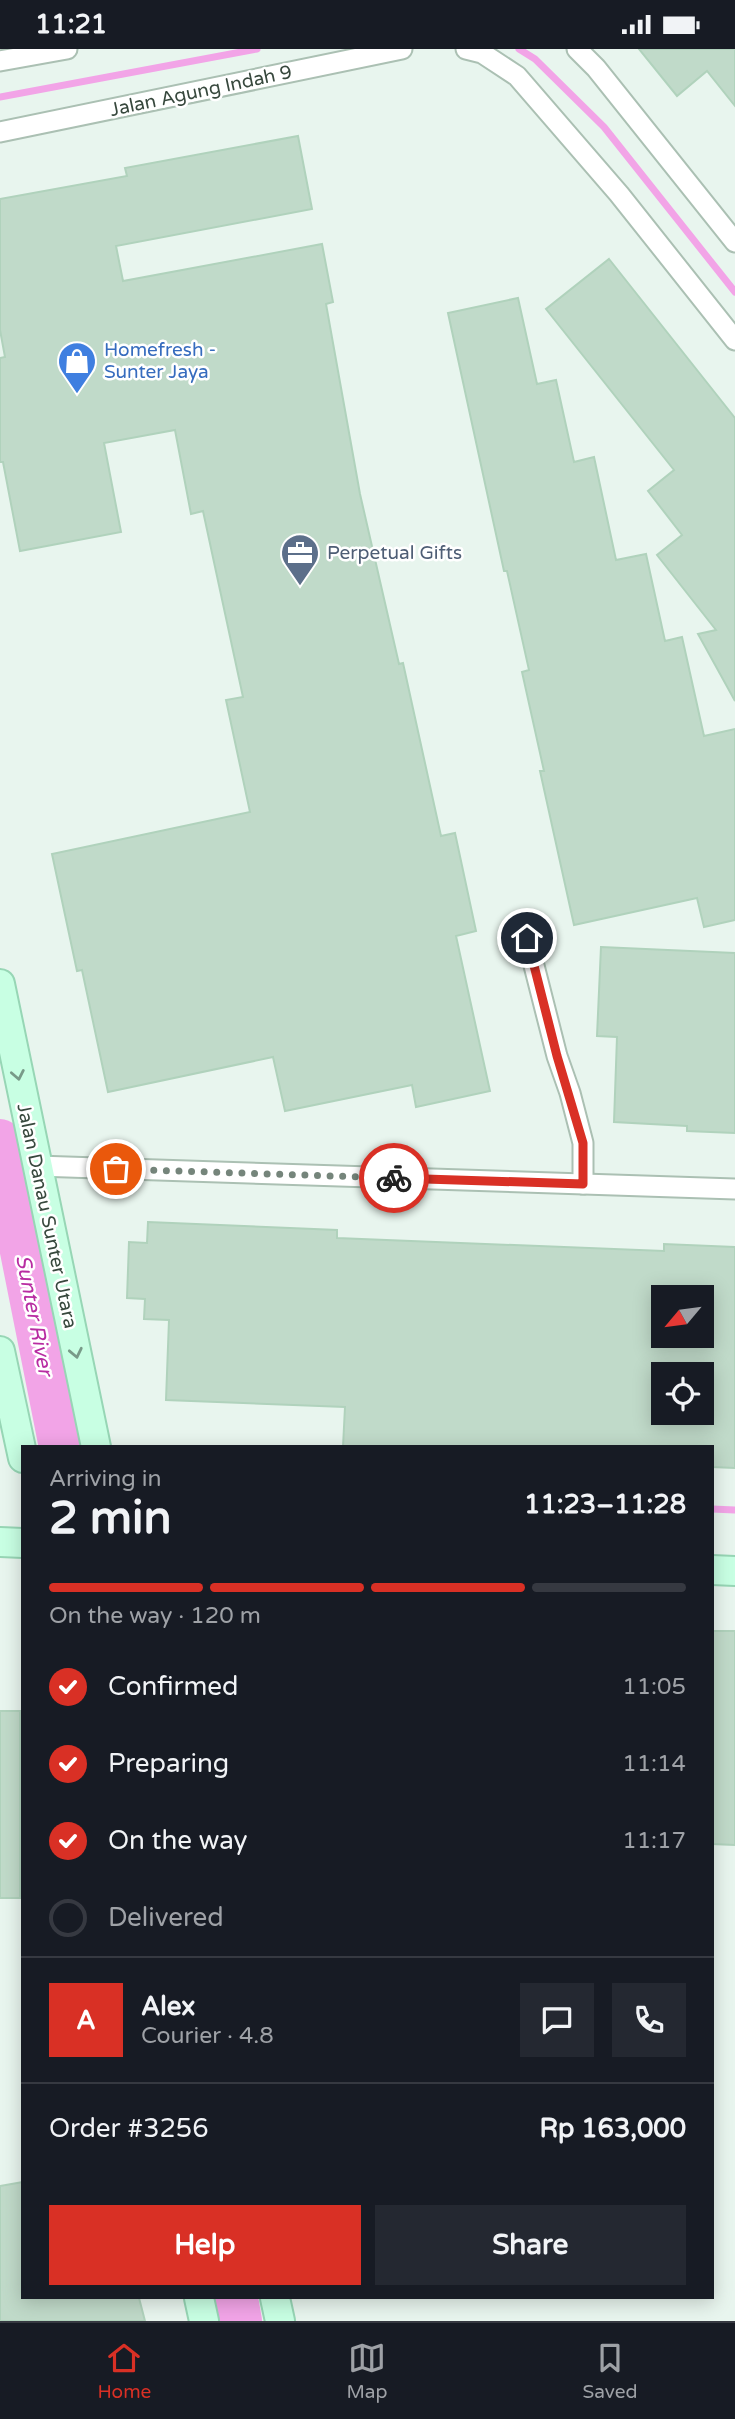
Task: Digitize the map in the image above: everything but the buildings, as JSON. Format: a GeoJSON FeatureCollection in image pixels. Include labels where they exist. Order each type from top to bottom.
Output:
{"type":"FeatureCollection","features":[{"type":"Feature","properties":{"kind":"main road","name":"Jalan Danau Sunter Utara"},"geometry":{"type":"LineString","coordinates":[[0,984],[96,1445]]}},
{"type":"Feature","properties":{"kind":"main road"},"geometry":{"type":"LineString","coordinates":[[0,1350],[21,1449]]}},
{"type":"Feature","properties":{"kind":"main road"},"geometry":{"type":"LineString","coordinates":[[0,1542],[21,1543]]}},
{"type":"Feature","properties":{"kind":"main road"},"geometry":{"type":"LineString","coordinates":[[714,1570],[735,1570]]}},
{"type":"Feature","properties":{"kind":"main road"},"geometry":{"type":"LineString","coordinates":[[199,2299],[204,2321]]}},
{"type":"Feature","properties":{"kind":"main road"},"geometry":{"type":"LineString","coordinates":[[275,2299],[280,2321]]}},
{"type":"Feature","properties":{"kind":"street"},"geometry":{"type":"LineString","coordinates":[[0,61],[67,49]]}},
{"type":"Feature","properties":{"kind":"street","name":"Jalan Agung Indah 9"},"geometry":{"type":"LineString","coordinates":[[0,132],[402,49]]}},
{"type":"Feature","properties":{"kind":"street"},"geometry":{"type":"LineString","coordinates":[[466,49],[482,53],[517,76],[619,194],[735,340]]}},
{"type":"Feature","properties":{"kind":"street"},"geometry":{"type":"LineString","coordinates":[[577,49],[596,68],[735,242]]}},
{"type":"Feature","properties":{"kind":"street"},"geometry":{"type":"LineString","coordinates":[[527,938],[557,1056],[583,1143],[583,1184]]}},
{"type":"Feature","properties":{"kind":"street"},"geometry":{"type":"LineString","coordinates":[[37,1166],[735,1189]]}},
{"type":"Feature","properties":{"kind":"waterway"},"geometry":{"type":"LineString","coordinates":[[0,97],[257,49]]}},
{"type":"Feature","properties":{"kind":"waterway"},"geometry":{"type":"LineString","coordinates":[[519,49],[535,59],[604,127],[735,292]]}},
{"type":"Feature","properties":{"kind":"waterway","name":"Sunter River"},"geometry":{"type":"LineString","coordinates":[[0,1141],[61,1445]]}},
{"type":"Feature","properties":{"kind":"waterway"},"geometry":{"type":"LineString","coordinates":[[714,1509],[735,1510]]}},
{"type":"Feature","properties":{"kind":"waterway","name":"Sunter River"},"geometry":{"type":"LineString","coordinates":[[236,2299],[240,2321]]}},
{"type":"Feature","properties":{"kind":"way so far"},"geometry":{"type":"LineString","coordinates":[[116,1169],[394,1178]]}},
{"type":"Feature","properties":{"kind":"place","name":"Homefresh - Sunter Jaya"},"geometry":{"type":"Point","coordinates":[77,395]}},
{"type":"Feature","properties":{"kind":"place","name":"Perpetual Gifts"},"geometry":{"type":"Point","coordinates":[300,587]}},
{"type":"Feature","properties":{"kind":"route"},"geometry":{"type":"LineString","coordinates":[[394,1178],[583,1184],[583,1143],[557,1056],[527,938]]}}]}
